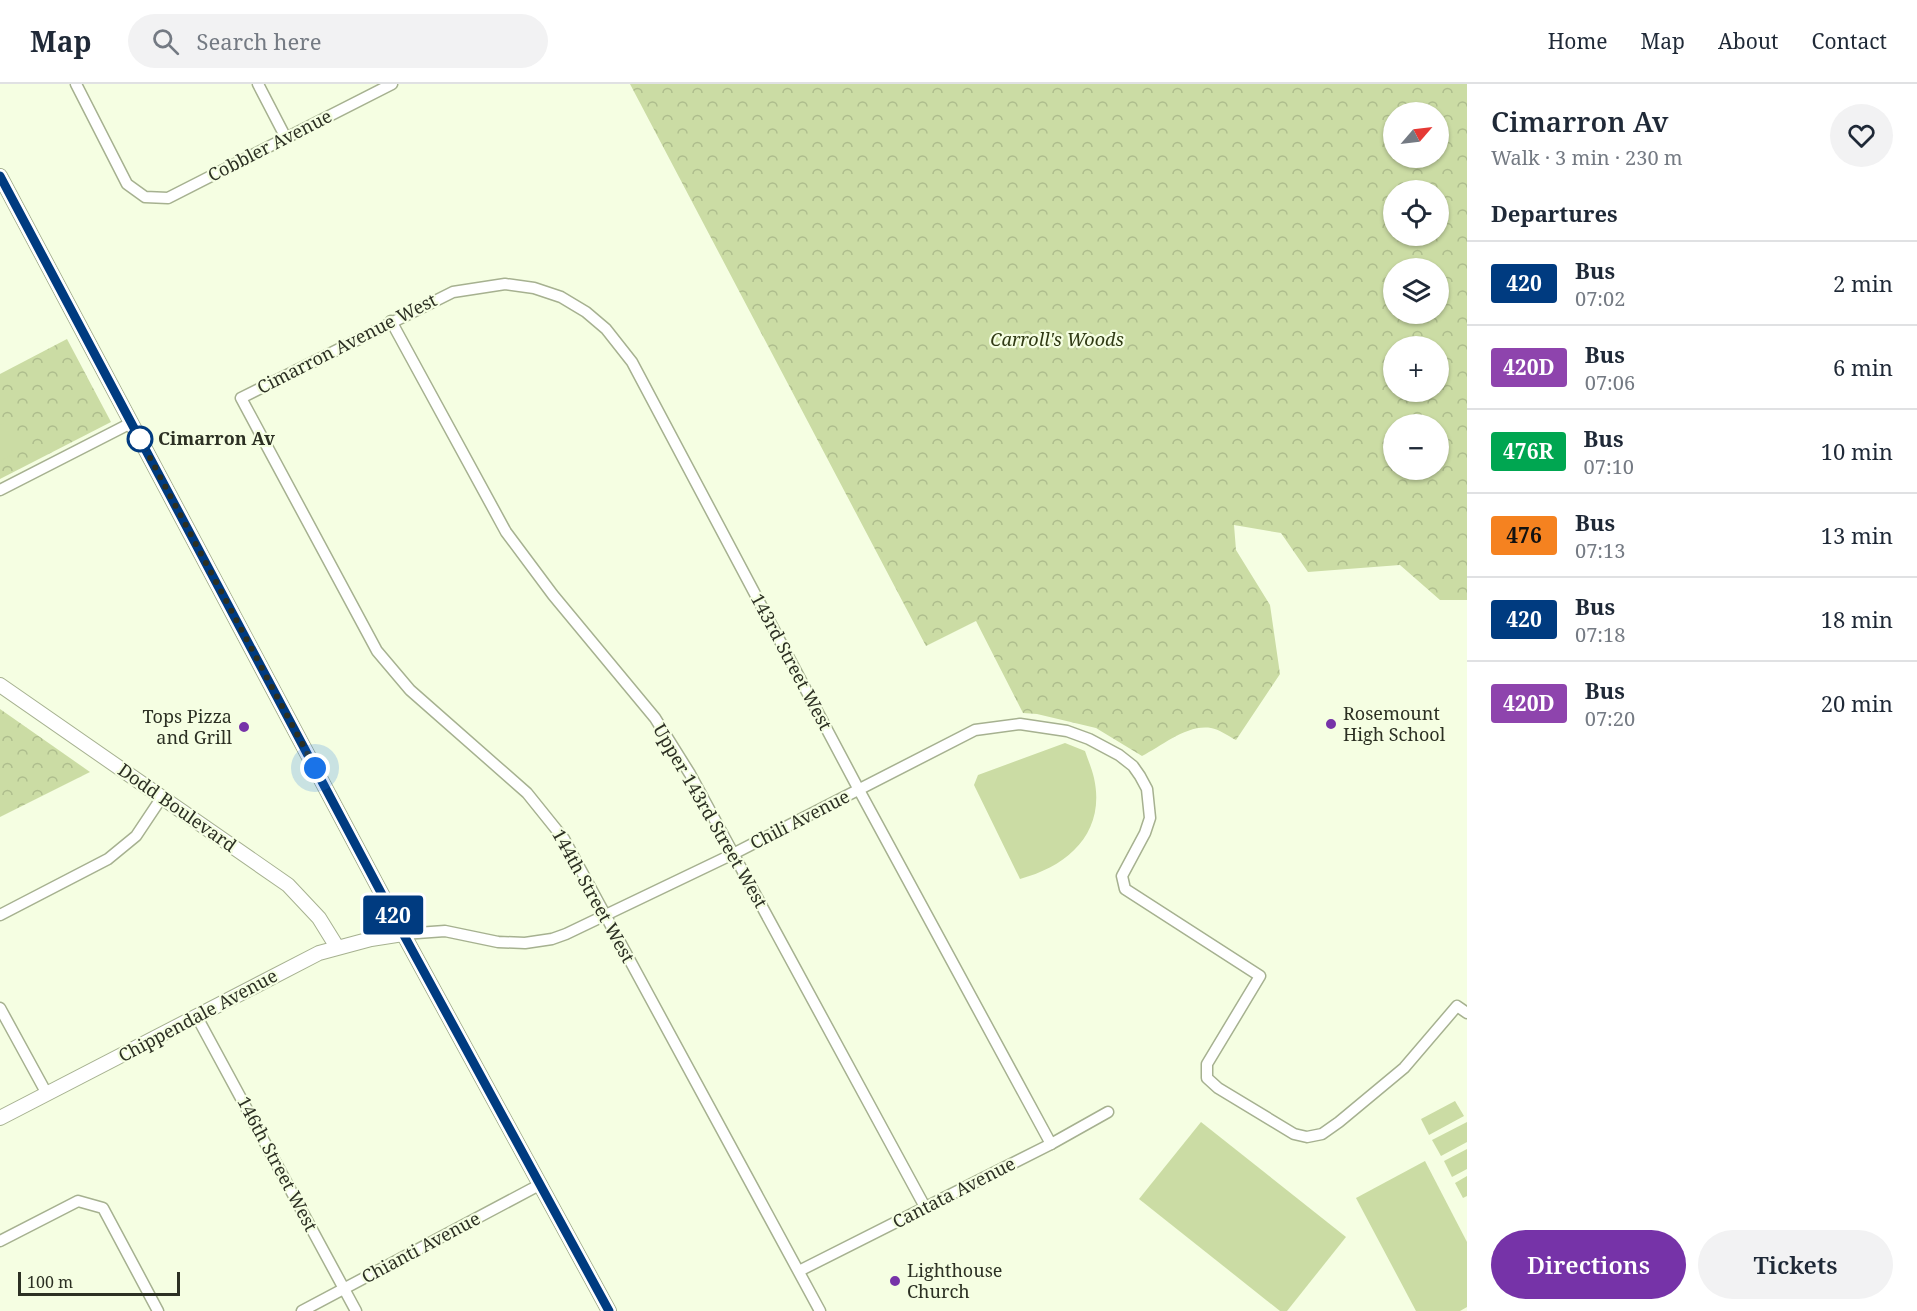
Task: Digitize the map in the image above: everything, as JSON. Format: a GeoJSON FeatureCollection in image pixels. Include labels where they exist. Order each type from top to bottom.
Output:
{"type":"FeatureCollection","features":[{"type":"Feature","properties":{"kind":"street","name":"Cobbler Avenue"},"geometry":{"type":"LineString","coordinates":[[76,84],[127,183],[145,197],[168,198],[392,84]]}},
{"type":"Feature","properties":{"kind":"street"},"geometry":{"type":"LineString","coordinates":[[258,84],[286,138]]}},
{"type":"Feature","properties":{"kind":"street"},"geometry":{"type":"LineString","coordinates":[[0,176],[403,934],[609,1311]]}},
{"type":"Feature","properties":{"kind":"street","name":"143rd Street West"},"geometry":{"type":"LineString","coordinates":[[453,292],[505,284],[534,288],[561,297],[586,312],[606,328],[632,362],[859,790],[1051,1144]]}},
{"type":"Feature","properties":{"kind":"street","name":"Cimarron Avenue West"},"geometry":{"type":"LineString","coordinates":[[241,398],[453,292]]}},
{"type":"Feature","properties":{"kind":"street","name":"Upper 143rd Street West"},"geometry":{"type":"LineString","coordinates":[[391,321],[506,532],[553,595],[655,718],[690,774],[925,1208]]}},
{"type":"Feature","properties":{"kind":"street","name":"144th Street West"},"geometry":{"type":"LineString","coordinates":[[241,398],[377,651],[410,690],[527,793],[564,839],[820,1311]]}},
{"type":"Feature","properties":{"kind":"street"},"geometry":{"type":"LineString","coordinates":[[0,490],[131,423]]}},
{"type":"Feature","properties":{"kind":"street","name":"Dodd Boulevard"},"geometry":{"type":"LineString","coordinates":[[0,685],[275,875],[300,895],[319,918],[337,948]]}},
{"type":"Feature","properties":{"kind":"street","name":"Chili Avenue"},"geometry":{"type":"LineString","coordinates":[[403,934],[444,931],[498,942],[525,943],[566,934],[733,854],[975,730],[1020,724],[1067,731],[1089,739],[1119,755],[1133,766],[1147,789],[1150,818],[1145,833],[1122,876],[1125,889],[1260,976],[1208,1064],[1207,1078],[1218,1088],[1294,1134],[1307,1137],[1322,1134],[1404,1068],[1457,1006],[1467,1013]]}},
{"type":"Feature","properties":{"kind":"street"},"geometry":{"type":"LineString","coordinates":[[0,915],[108,859],[136,836],[162,797]]}},
{"type":"Feature","properties":{"kind":"street","name":"Chippendale Avenue"},"geometry":{"type":"LineString","coordinates":[[0,1118],[301,961],[371,939],[403,934]]}},
{"type":"Feature","properties":{"kind":"street"},"geometry":{"type":"LineString","coordinates":[[0,1008],[47,1094]]}},
{"type":"Feature","properties":{"kind":"street","name":"146th Street West"},"geometry":{"type":"LineString","coordinates":[[197,1017],[356,1311]]}},
{"type":"Feature","properties":{"kind":"street","name":"Cantata Avenue"},"geometry":{"type":"LineString","coordinates":[[799,1271],[1051,1144],[1108,1112]]}},
{"type":"Feature","properties":{"kind":"street","name":"Chianti Avenue"},"geometry":{"type":"LineString","coordinates":[[302,1311],[541,1184]]}},
{"type":"Feature","properties":{"kind":"street"},"geometry":{"type":"LineString","coordinates":[[0,1241],[78,1201],[103,1208],[159,1311]]}},
{"type":"Feature","properties":{"kind":"green space","name":"Carroll's Woods"},"geometry":{"type":"Polygon","coordinates":[[[630,84],[1467,84],[1467,600],[1440,600],[1400,565],[1308,572],[1281,533],[1234,525],[1236,550],[1270,605],[1280,674],[1236,740],[1211,728],[1193,729],[1142,756],[1096,728],[1037,714],[1023,713],[976,621],[926,646],[630,84]]]}},
{"type":"Feature","properties":{"kind":"green space"},"geometry":{"type":"Polygon","coordinates":[[[67,339],[111,422],[0,479],[0,374],[67,339]]]}},
{"type":"Feature","properties":{"kind":"green space"},"geometry":{"type":"Polygon","coordinates":[[[5,423],[19,451],[0,461],[0,425],[5,423]]]}},
{"type":"Feature","properties":{"kind":"green space"},"geometry":{"type":"Polygon","coordinates":[[[0,709],[90,772],[0,817],[0,709]]]}},
{"type":"Feature","properties":{"kind":"green space"},"geometry":{"type":"Polygon","coordinates":[[[1065,743],[1085,751],[1094,778],[1096,797],[1094,815],[1089,830],[1068,856],[1038,873],[1020,879],[974,785],[978,775],[1065,743]]]}},
{"type":"Feature","properties":{"kind":"green space"},"geometry":{"type":"Polygon","coordinates":[[[1455,1101],[1464,1116],[1429,1135],[1421,1119],[1455,1101]]]}},
{"type":"Feature","properties":{"kind":"green space"},"geometry":{"type":"Polygon","coordinates":[[[1201,1122],[1346,1237],[1287,1311],[1280,1311],[1139,1199],[1201,1122]]]}},
{"type":"Feature","properties":{"kind":"green space"},"geometry":{"type":"Polygon","coordinates":[[[1467,1122],[1467,1142],[1441,1156],[1432,1140],[1467,1122]]]}},
{"type":"Feature","properties":{"kind":"green space"},"geometry":{"type":"Polygon","coordinates":[[[1467,1149],[1467,1169],[1452,1177],[1444,1161],[1467,1149]]]}},
{"type":"Feature","properties":{"kind":"green space"},"geometry":{"type":"Polygon","coordinates":[[[1425,1161],[1467,1242],[1467,1307],[1460,1311],[1416,1311],[1356,1198],[1425,1161]]]}},
{"type":"Feature","properties":{"kind":"green space"},"geometry":{"type":"Polygon","coordinates":[[[1467,1176],[1467,1196],[1463,1198],[1455,1183],[1467,1176]]]}},
{"type":"Feature","properties":{"kind":"bus line","name":"420"},"geometry":{"type":"LineString","coordinates":[[0,176],[394,917],[609,1311]]}},
{"type":"Feature","properties":{"kind":"place","name":"Cimarron Av"},"geometry":{"type":"Point","coordinates":[140,439]}},
{"type":"Feature","properties":{"kind":"place","name":"Rosemount High School"},"geometry":{"type":"Point","coordinates":[1331,724]}},
{"type":"Feature","properties":{"kind":"place","name":"Tops Pizza and Grill"},"geometry":{"type":"Point","coordinates":[244,727]}},
{"type":"Feature","properties":{"kind":"place","name":"Lighthouse Church"},"geometry":{"type":"Point","coordinates":[895,1281]}},
{"type":"Feature","properties":{"kind":"route"},"geometry":{"type":"LineString","coordinates":[[140,439],[315,768]]}}]}
